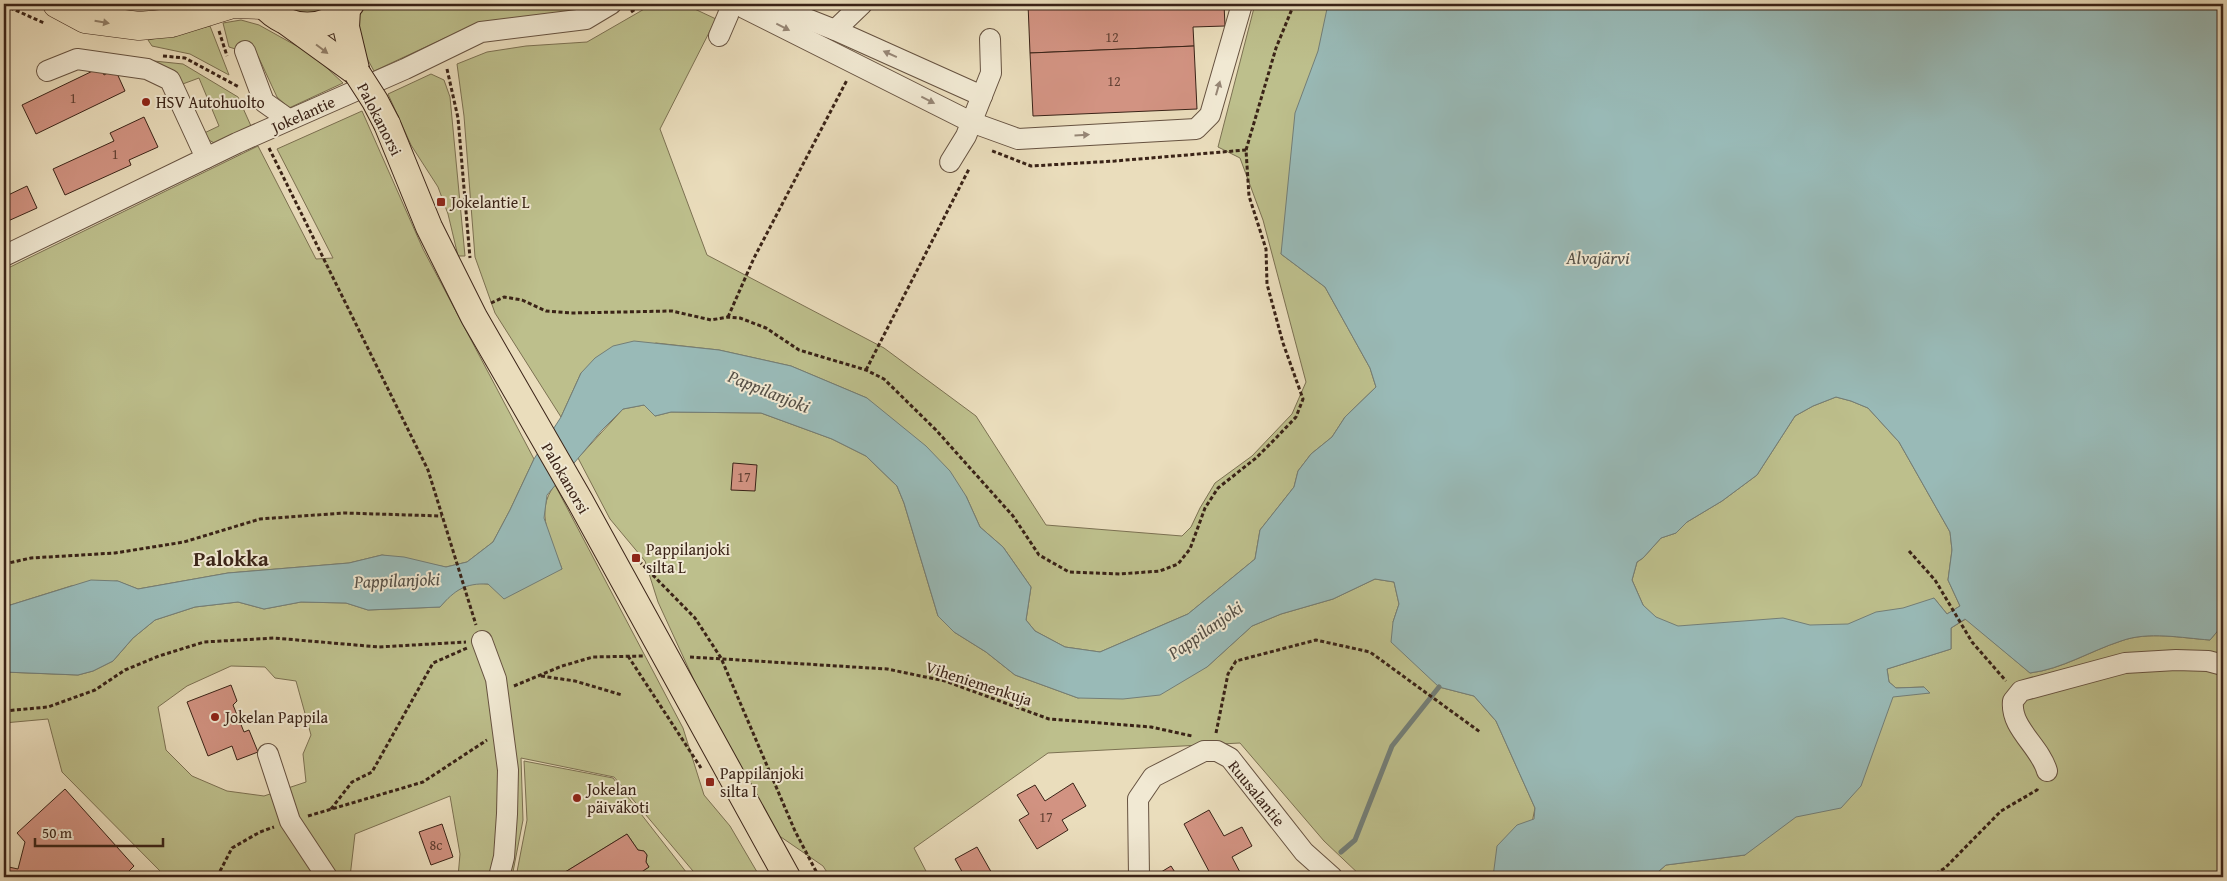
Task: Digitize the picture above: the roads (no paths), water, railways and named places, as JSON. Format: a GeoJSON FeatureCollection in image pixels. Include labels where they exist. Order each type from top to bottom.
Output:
{"type":"FeatureCollection","features":[{"type":"Feature","properties":{"kind":"highway"},"geometry":{"type":"LineString","coordinates":[[58,4],[85,19],[139,26],[172,23],[233,4],[263,4]]}},
{"type":"Feature","properties":{"kind":"main road","name":"Palokanorsi"},"geometry":{"type":"LineString","coordinates":[[263,4],[274,16],[288,23],[357,73]]}},
{"type":"Feature","properties":{"kind":"main road","name":"Palokanorsi"},"geometry":{"type":"LineString","coordinates":[[349,7],[346,27],[357,73],[387,124],[429,227],[470,309],[580,501],[787,877]]}},
{"type":"Feature","properties":{"kind":"main road"},"geometry":{"type":"LineString","coordinates":[[288,23],[309,26],[330,21],[349,7]]}},
{"type":"Feature","properties":{"kind":"street","name":"Jokelantie"},"geometry":{"type":"LineString","coordinates":[[4,256],[288,119],[405,68],[481,32],[586,19],[611,4]]}},
{"type":"Feature","properties":{"kind":"street"},"geometry":{"type":"LineString","coordinates":[[718,36],[731,4]]}},
{"type":"Feature","properties":{"kind":"street"},"geometry":{"type":"LineString","coordinates":[[740,4],[744,8],[971,122],[1018,139],[1196,129],[1210,115],[1242,4]]}},
{"type":"Feature","properties":{"kind":"street"},"geometry":{"type":"LineString","coordinates":[[776,4],[792,13],[835,30],[982,96]]}},
{"type":"Feature","properties":{"kind":"street"},"geometry":{"type":"LineString","coordinates":[[835,30],[862,4]]}},
{"type":"Feature","properties":{"kind":"street"},"geometry":{"type":"LineString","coordinates":[[950,162],[966,136],[991,73],[990,39]]}},
{"type":"Feature","properties":{"kind":"street"},"geometry":{"type":"LineString","coordinates":[[245,51],[264,102],[288,119]]}},
{"type":"Feature","properties":{"kind":"street"},"geometry":{"type":"LineString","coordinates":[[47,71],[76,59],[147,70],[170,80],[206,158]]}},
{"type":"Feature","properties":{"kind":"street"},"geometry":{"type":"LineString","coordinates":[[482,641],[496,679],[504,728],[508,770],[504,857],[499,877]]}},
{"type":"Feature","properties":{"kind":"street"},"geometry":{"type":"LineString","coordinates":[[2047,770],[2043,759],[2013,716],[2013,701],[2018,694],[2032,687],[2125,663],[2192,660],[2208,661],[2223,665]]}},
{"type":"Feature","properties":{"kind":"street","name":"Ruusalantie"},"geometry":{"type":"LineString","coordinates":[[1139,877],[1138,799],[1153,777],[1204,752],[1218,751],[1230,758],[1304,852],[1332,877]]}},
{"type":"Feature","properties":{"kind":"street"},"geometry":{"type":"LineString","coordinates":[[268,754],[290,821],[327,877]]}},
{"type":"Feature","properties":{"kind":"water","name":"Alvajärvi"},"geometry":{"type":"Polygon","coordinates":[[[1328,4],[2223,4],[2223,619],[2221,627],[2210,640],[2165,636],[2131,638],[2053,668],[2030,673],[1965,619],[1951,628],[1951,649],[1887,669],[1889,682],[1896,688],[1924,687],[1930,693],[1893,697],[1861,786],[1841,808],[1796,817],[1745,855],[1666,865],[1652,877],[1493,877],[1497,846],[1517,825],[1534,819],[1535,808],[1496,721],[1474,696],[1439,687],[1391,642],[1393,622],[1399,604],[1394,582],[1375,579],[1333,599],[1281,614],[1252,626],[1207,667],[1160,695],[1123,699],[1078,698],[1015,675],[986,652],[954,632],[938,616],[904,503],[897,486],[866,456],[832,439],[761,413],[671,412],[655,416],[644,405],[623,409],[602,430],[547,495],[544,518],[562,569],[504,599],[488,584],[480,584],[461,589],[440,607],[368,610],[346,603],[301,602],[264,609],[238,602],[195,607],[155,620],[133,638],[113,661],[93,671],[78,675],[4,672],[4,607],[91,580],[118,581],[138,589],[228,573],[349,563],[382,555],[404,557],[446,567],[467,562],[493,542],[534,459],[561,417],[581,373],[595,358],[613,346],[634,341],[719,350],[791,366],[867,398],[926,446],[950,471],[966,496],[980,527],[1003,547],[1031,587],[1026,620],[1035,631],[1065,647],[1100,652],[1188,614],[1255,559],[1260,530],[1294,487],[1298,471],[1311,454],[1332,437],[1345,417],[1376,387],[1370,368],[1325,287],[1281,254],[1295,113],[1318,51],[1328,4]],[[1836,397],[1813,406],[1795,416],[1757,475],[1722,501],[1687,522],[1676,533],[1661,538],[1637,562],[1632,580],[1643,605],[1656,617],[1678,626],[1783,618],[1810,625],[1848,624],[1876,612],[1903,608],[1934,598],[1947,614],[1960,606],[1948,580],[1952,550],[1950,532],[1899,442],[1868,408],[1836,397]]]}},
{"type":"Feature","properties":{"kind":"waterway"},"geometry":{"type":"LineString","coordinates":[[1341,852],[1355,840],[1392,746],[1439,687]]}},
{"type":"Feature","properties":{"kind":"place","name":"HSV Autohuolto"},"geometry":{"type":"Point","coordinates":[146,102]}},
{"type":"Feature","properties":{"kind":"place","name":"Jokelantie L"},"geometry":{"type":"Point","coordinates":[441,202]}},
{"type":"Feature","properties":{"kind":"place","name":"Pappilanjoki silta L"},"geometry":{"type":"Point","coordinates":[636,558]}},
{"type":"Feature","properties":{"kind":"place","name":"Jokelan Pappila"},"geometry":{"type":"Point","coordinates":[215,717]}},
{"type":"Feature","properties":{"kind":"place","name":"Pappilanjoki silta I"},"geometry":{"type":"Point","coordinates":[710,782]}},
{"type":"Feature","properties":{"kind":"place","name":"Jokelan päiväkoti"},"geometry":{"type":"Point","coordinates":[577,798]}},
{"type":"Feature","properties":{"kind":"district","name":"Palokka"},"geometry":{"type":"Point","coordinates":[231,558]}},
{"type":"Feature","properties":{"kind":"water label","name":"Pappilanjoki"},"geometry":{"type":"Point","coordinates":[769,391]}},
{"type":"Feature","properties":{"kind":"water label","name":"Pappilanjoki"},"geometry":{"type":"Point","coordinates":[397,580]}},
{"type":"Feature","properties":{"kind":"water label","name":"Pappilanjoki"},"geometry":{"type":"Point","coordinates":[1205,630]}}]}
